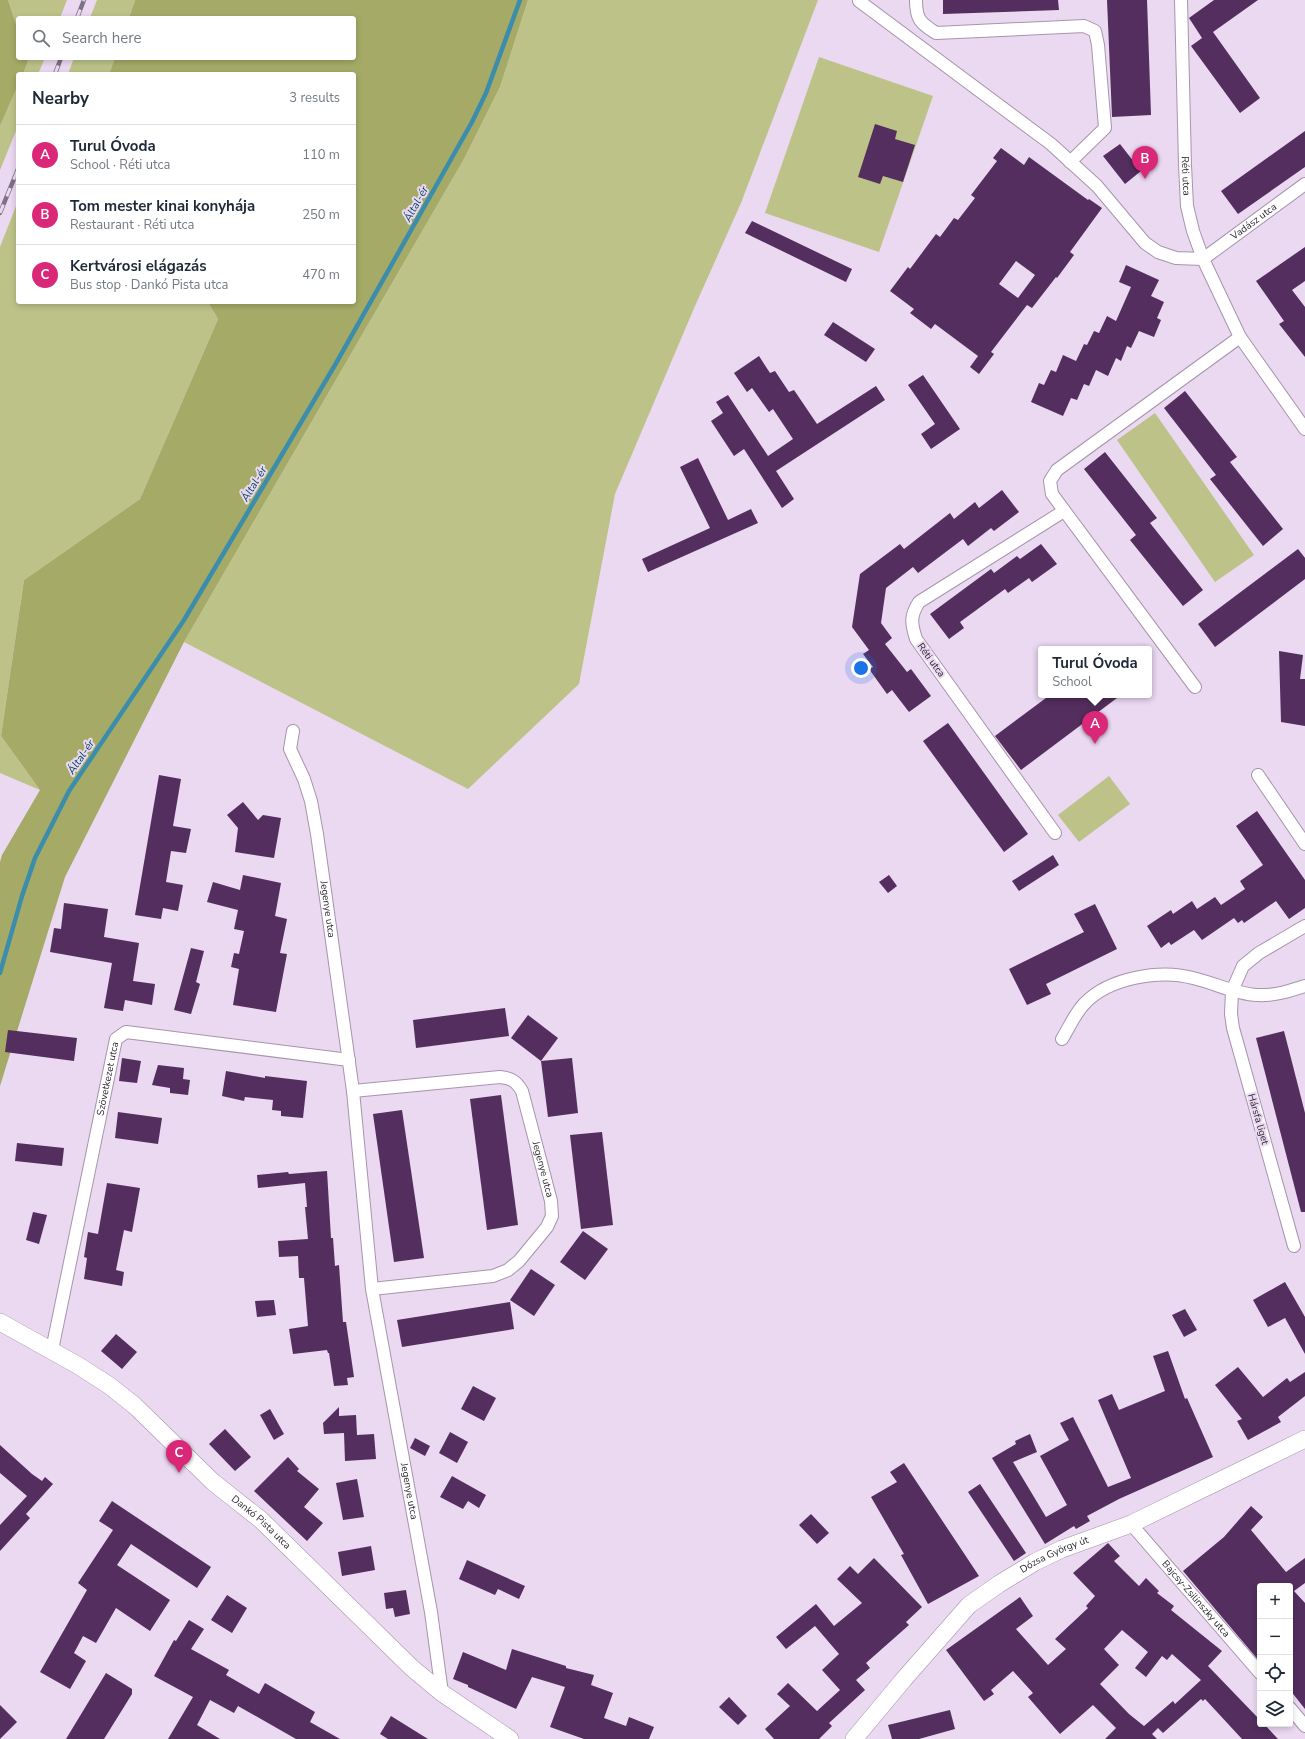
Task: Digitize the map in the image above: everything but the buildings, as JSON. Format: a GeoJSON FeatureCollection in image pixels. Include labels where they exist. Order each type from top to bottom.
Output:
{"type":"FeatureCollection","features":[{"type":"Feature","properties":{"kind":"street"},"geometry":{"type":"LineString","coordinates":[[916,0],[916,13],[923,25],[936,33],[1084,26],[1095,31],[1098,45],[1105,128],[1070,162]]}},
{"type":"Feature","properties":{"kind":"street"},"geometry":{"type":"LineString","coordinates":[[859,1],[1051,144],[1097,186],[1145,243],[1158,252],[1176,258],[1203,259]]}},
{"type":"Feature","properties":{"kind":"street","name":"Réti utca"},"geometry":{"type":"LineString","coordinates":[[1182,1],[1187,206],[1193,231],[1203,259],[1240,337],[1305,429]]}},
{"type":"Feature","properties":{"kind":"street","name":"Vadász utca"},"geometry":{"type":"LineString","coordinates":[[1203,259],[1305,184]]}},
{"type":"Feature","properties":{"kind":"street"},"geometry":{"type":"LineString","coordinates":[[1196,687],[1064,511],[1052,494],[1050,481],[1057,470],[1240,337]]}},
{"type":"Feature","properties":{"kind":"street","name":"Réti utca"},"geometry":{"type":"LineString","coordinates":[[1055,833],[916,639],[912,626],[912,612],[919,602],[1064,511]]}},
{"type":"Feature","properties":{"kind":"street","name":"Jegenye utca"},"geometry":{"type":"LineString","coordinates":[[293,731],[290,749],[304,779],[311,801],[317,834],[353,1091],[372,1289],[431,1612],[442,1693]]}},
{"type":"Feature","properties":{"kind":"street"},"geometry":{"type":"LineString","coordinates":[[1258,775],[1305,844]]}},
{"type":"Feature","properties":{"kind":"street","name":"Hársfa liget"},"geometry":{"type":"LineString","coordinates":[[1294,1246],[1233,1028],[1230,1003],[1232,991],[1243,966],[1259,953],[1305,926]]}},
{"type":"Feature","properties":{"kind":"street"},"geometry":{"type":"LineString","coordinates":[[1062,1039],[1080,1008],[1089,999],[1114,985],[1131,978],[1179,975],[1212,983],[1244,994],[1272,994],[1305,986]]}},
{"type":"Feature","properties":{"kind":"street","name":"Szövetkezet utca"},"geometry":{"type":"LineString","coordinates":[[52,1350],[116,1039],[126,1032],[349,1060]]}},
{"type":"Feature","properties":{"kind":"street","name":"Jegenye utca"},"geometry":{"type":"LineString","coordinates":[[353,1091],[500,1077],[509,1078],[517,1082],[522,1091],[551,1201],[552,1216],[547,1227],[519,1261],[508,1270],[493,1276],[372,1289]]}},
{"type":"Feature","properties":{"kind":"street","name":"Dankó Pista utca"},"geometry":{"type":"LineString","coordinates":[[0,1322],[52,1350],[110,1386],[135,1406],[213,1482],[260,1520],[412,1668],[442,1693],[510,1739]]}},
{"type":"Feature","properties":{"kind":"street","name":"Dózsa György út"},"geometry":{"type":"LineString","coordinates":[[854,1739],[969,1605],[999,1584],[1035,1562],[1062,1549],[1131,1524],[1305,1439]]}},
{"type":"Feature","properties":{"kind":"street","name":"Bajcsy-Zsilinszky utca"},"geometry":{"type":"LineString","coordinates":[[1131,1524],[1257,1671]]}},
{"type":"Feature","properties":{"kind":"street"},"geometry":{"type":"LineString","coordinates":[[1293,1712],[1305,1726]]}},
{"type":"Feature","properties":{"kind":"green space"},"geometry":{"type":"Polygon","coordinates":[[[0,0],[8,0],[16,24],[16,60],[28,61],[24,72],[16,72],[16,90],[0,126],[0,0]]]}},
{"type":"Feature","properties":{"kind":"green space"},"geometry":{"type":"Polygon","coordinates":[[[8,0],[67,0],[61,16],[16,16],[16,24],[8,0]]]}},
{"type":"Feature","properties":{"kind":"green space"},"geometry":{"type":"Polygon","coordinates":[[[97,0],[135,0],[130,16],[91,16],[97,0]]]}},
{"type":"Feature","properties":{"kind":"green space"},"geometry":{"type":"Polygon","coordinates":[[[135,0],[528,0],[500,87],[464,159],[184,642],[65,877],[0,1086],[0,862],[2,855],[40,790],[1,736],[24,580],[140,499],[218,319],[209,304],[356,304],[356,72],[110,72],[114,60],[356,60],[356,16],[130,16],[135,0]]]}},
{"type":"Feature","properties":{"kind":"green space"},"geometry":{"type":"Polygon","coordinates":[[[528,0],[818,0],[741,203],[695,306],[615,494],[579,684],[468,789],[184,642],[464,159],[500,87],[528,0]]]}},
{"type":"Feature","properties":{"kind":"green space"},"geometry":{"type":"Polygon","coordinates":[[[819,57],[933,96],[879,252],[765,213],[819,57]]]}},
{"type":"Feature","properties":{"kind":"green space"},"geometry":{"type":"Polygon","coordinates":[[[44,60],[39,72],[24,72],[28,61],[44,60]]]}},
{"type":"Feature","properties":{"kind":"green space"},"geometry":{"type":"Polygon","coordinates":[[[73,60],[114,60],[110,72],[69,72],[73,60]]]}},
{"type":"Feature","properties":{"kind":"green space"},"geometry":{"type":"Polygon","coordinates":[[[16,90],[16,131],[0,170],[0,126],[16,90]]]}},
{"type":"Feature","properties":{"kind":"green space"},"geometry":{"type":"Polygon","coordinates":[[[16,206],[16,304],[209,304],[218,319],[140,499],[24,580],[1,736],[40,790],[0,773],[0,247],[16,206]]]}},
{"type":"Feature","properties":{"kind":"green space"},"geometry":{"type":"Polygon","coordinates":[[[1155,413],[1254,555],[1215,582],[1117,440],[1155,413]]]}},
{"type":"Feature","properties":{"kind":"green space"},"geometry":{"type":"Polygon","coordinates":[[[1109,776],[1130,804],[1079,842],[1058,815],[1109,776]]]}},
{"type":"Feature","properties":{"kind":"waterway","name":"Által-ér"},"geometry":{"type":"LineString","coordinates":[[0,973],[22,896],[35,858],[69,791],[184,620],[335,365],[472,122],[486,93],[520,0]]}},
{"type":"Feature","properties":{"kind":"railway"},"geometry":{"type":"LineString","coordinates":[[78,16],[84,0]]}},
{"type":"Feature","properties":{"kind":"railway"},"geometry":{"type":"LineString","coordinates":[[56,72],[60,60]]}},
{"type":"Feature","properties":{"kind":"railway"},"geometry":{"type":"LineString","coordinates":[[0,213],[16,174]]}},
{"type":"Feature","properties":{"kind":"place","name":"Tom mester kinai konyhája"},"geometry":{"type":"Point","coordinates":[1145,179]}},
{"type":"Feature","properties":{"kind":"place","name":"Turul Óvoda"},"geometry":{"type":"Point","coordinates":[1095,744]}},
{"type":"Feature","properties":{"kind":"place","name":"Kertvárosi elágazás"},"geometry":{"type":"Point","coordinates":[179,1473]}}]}
